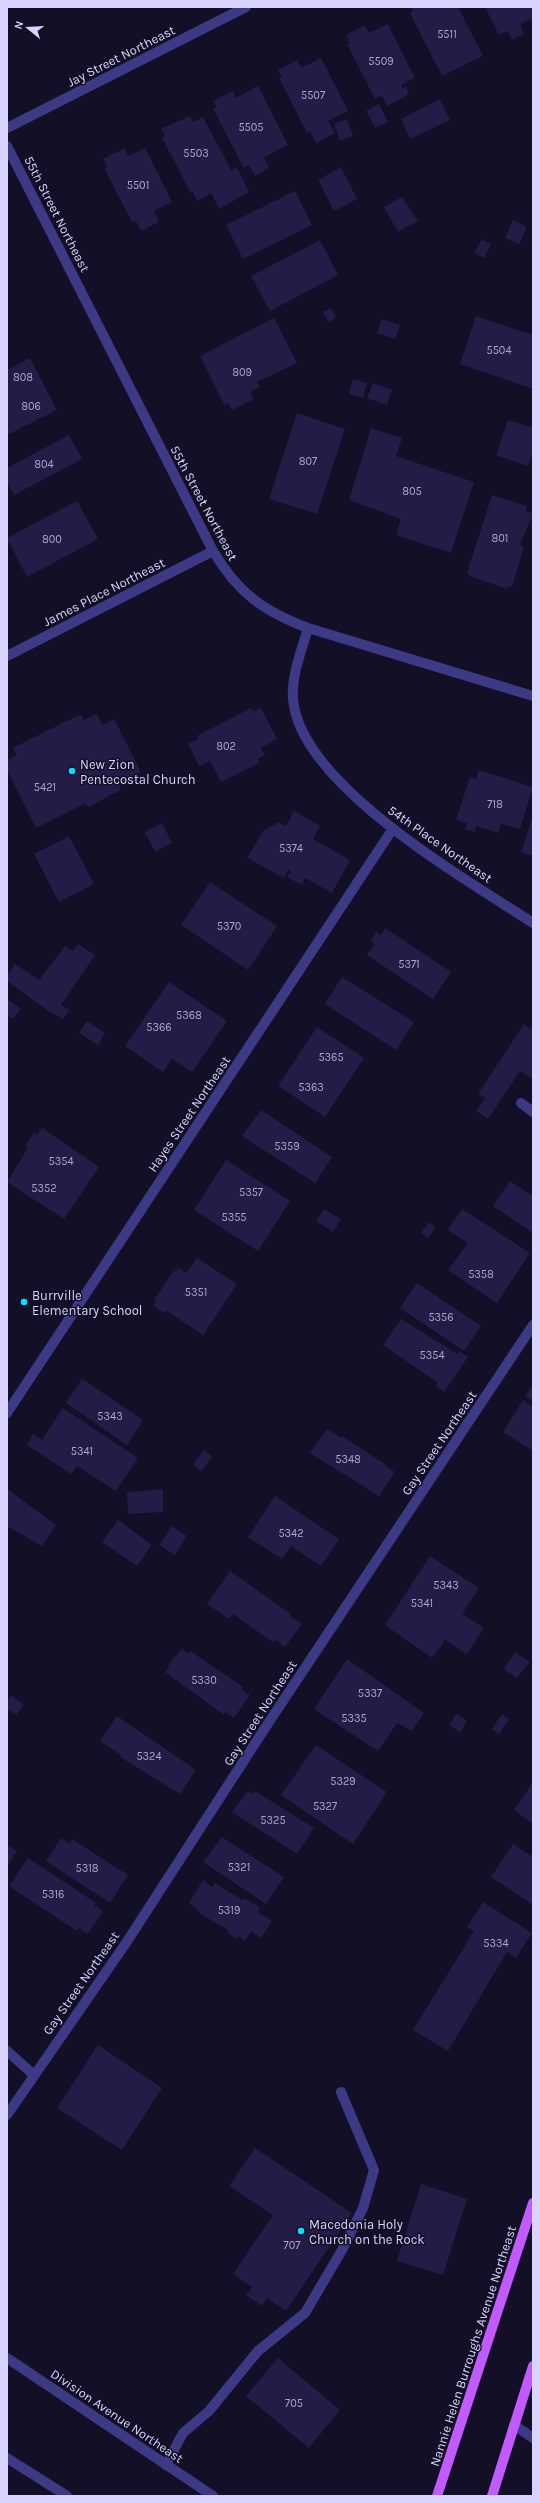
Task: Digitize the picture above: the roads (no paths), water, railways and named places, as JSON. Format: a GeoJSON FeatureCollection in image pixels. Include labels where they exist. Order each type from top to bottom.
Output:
{"type":"FeatureCollection","features":[{"type":"Feature","properties":{"kind":"main road","name":"Nannie Helen Burroughs Avenue Northeast"},"geometry":{"type":"LineString","coordinates":[[437,2496],[533,2204]]}},
{"type":"Feature","properties":{"kind":"main road"},"geometry":{"type":"LineString","coordinates":[[492,2496],[533,2366]]}},
{"type":"Feature","properties":{"kind":"street","name":"Jay Street Northeast"},"geometry":{"type":"LineString","coordinates":[[7,128],[246,7]]}},
{"type":"Feature","properties":{"kind":"street","name":"55th Street Northeast"},"geometry":{"type":"LineString","coordinates":[[7,146],[213,551],[225,571],[254,602],[284,619],[308,628],[533,696]]}},
{"type":"Feature","properties":{"kind":"street","name":"James Place Northeast"},"geometry":{"type":"LineString","coordinates":[[7,656],[213,551]]}},
{"type":"Feature","properties":{"kind":"street","name":"54th Place Northeast"},"geometry":{"type":"LineString","coordinates":[[308,628],[293,686],[296,716],[310,743],[334,778],[392,830],[533,923]]}},
{"type":"Feature","properties":{"kind":"street","name":"Hayes Street Northeast"},"geometry":{"type":"LineString","coordinates":[[7,1413],[392,830]]}},
{"type":"Feature","properties":{"kind":"street"},"geometry":{"type":"LineString","coordinates":[[521,1103],[533,1112]]}},
{"type":"Feature","properties":{"kind":"street","name":"Gay Street Northeast"},"geometry":{"type":"LineString","coordinates":[[7,2115],[126,1943],[265,1728],[533,1325]]}},
{"type":"Feature","properties":{"kind":"street"},"geometry":{"type":"LineString","coordinates":[[7,2051],[34,2075]]}},
{"type":"Feature","properties":{"kind":"street"},"geometry":{"type":"LineString","coordinates":[[166,2465],[183,2433],[208,2411],[258,2351],[305,2313],[342,2250],[363,2208],[374,2170],[341,2092]]}},
{"type":"Feature","properties":{"kind":"street","name":"Division Avenue Northeast"},"geometry":{"type":"LineString","coordinates":[[8,2361],[213,2496]]}},
{"type":"Feature","properties":{"kind":"street"},"geometry":{"type":"LineString","coordinates":[[514,2425],[533,2438]]}},
{"type":"Feature","properties":{"kind":"street"},"geometry":{"type":"LineString","coordinates":[[7,2458],[67,2496]]}},
{"type":"Feature","properties":{"kind":"place","name":"New Zion Pentecostal Church"},"geometry":{"type":"Point","coordinates":[72,771]}},
{"type":"Feature","properties":{"kind":"place","name":"Burrville Elementary School"},"geometry":{"type":"Point","coordinates":[24,1302]}},
{"type":"Feature","properties":{"kind":"place","name":"Macedonia Holy Church on the Rock"},"geometry":{"type":"Point","coordinates":[301,2231]}}]}
